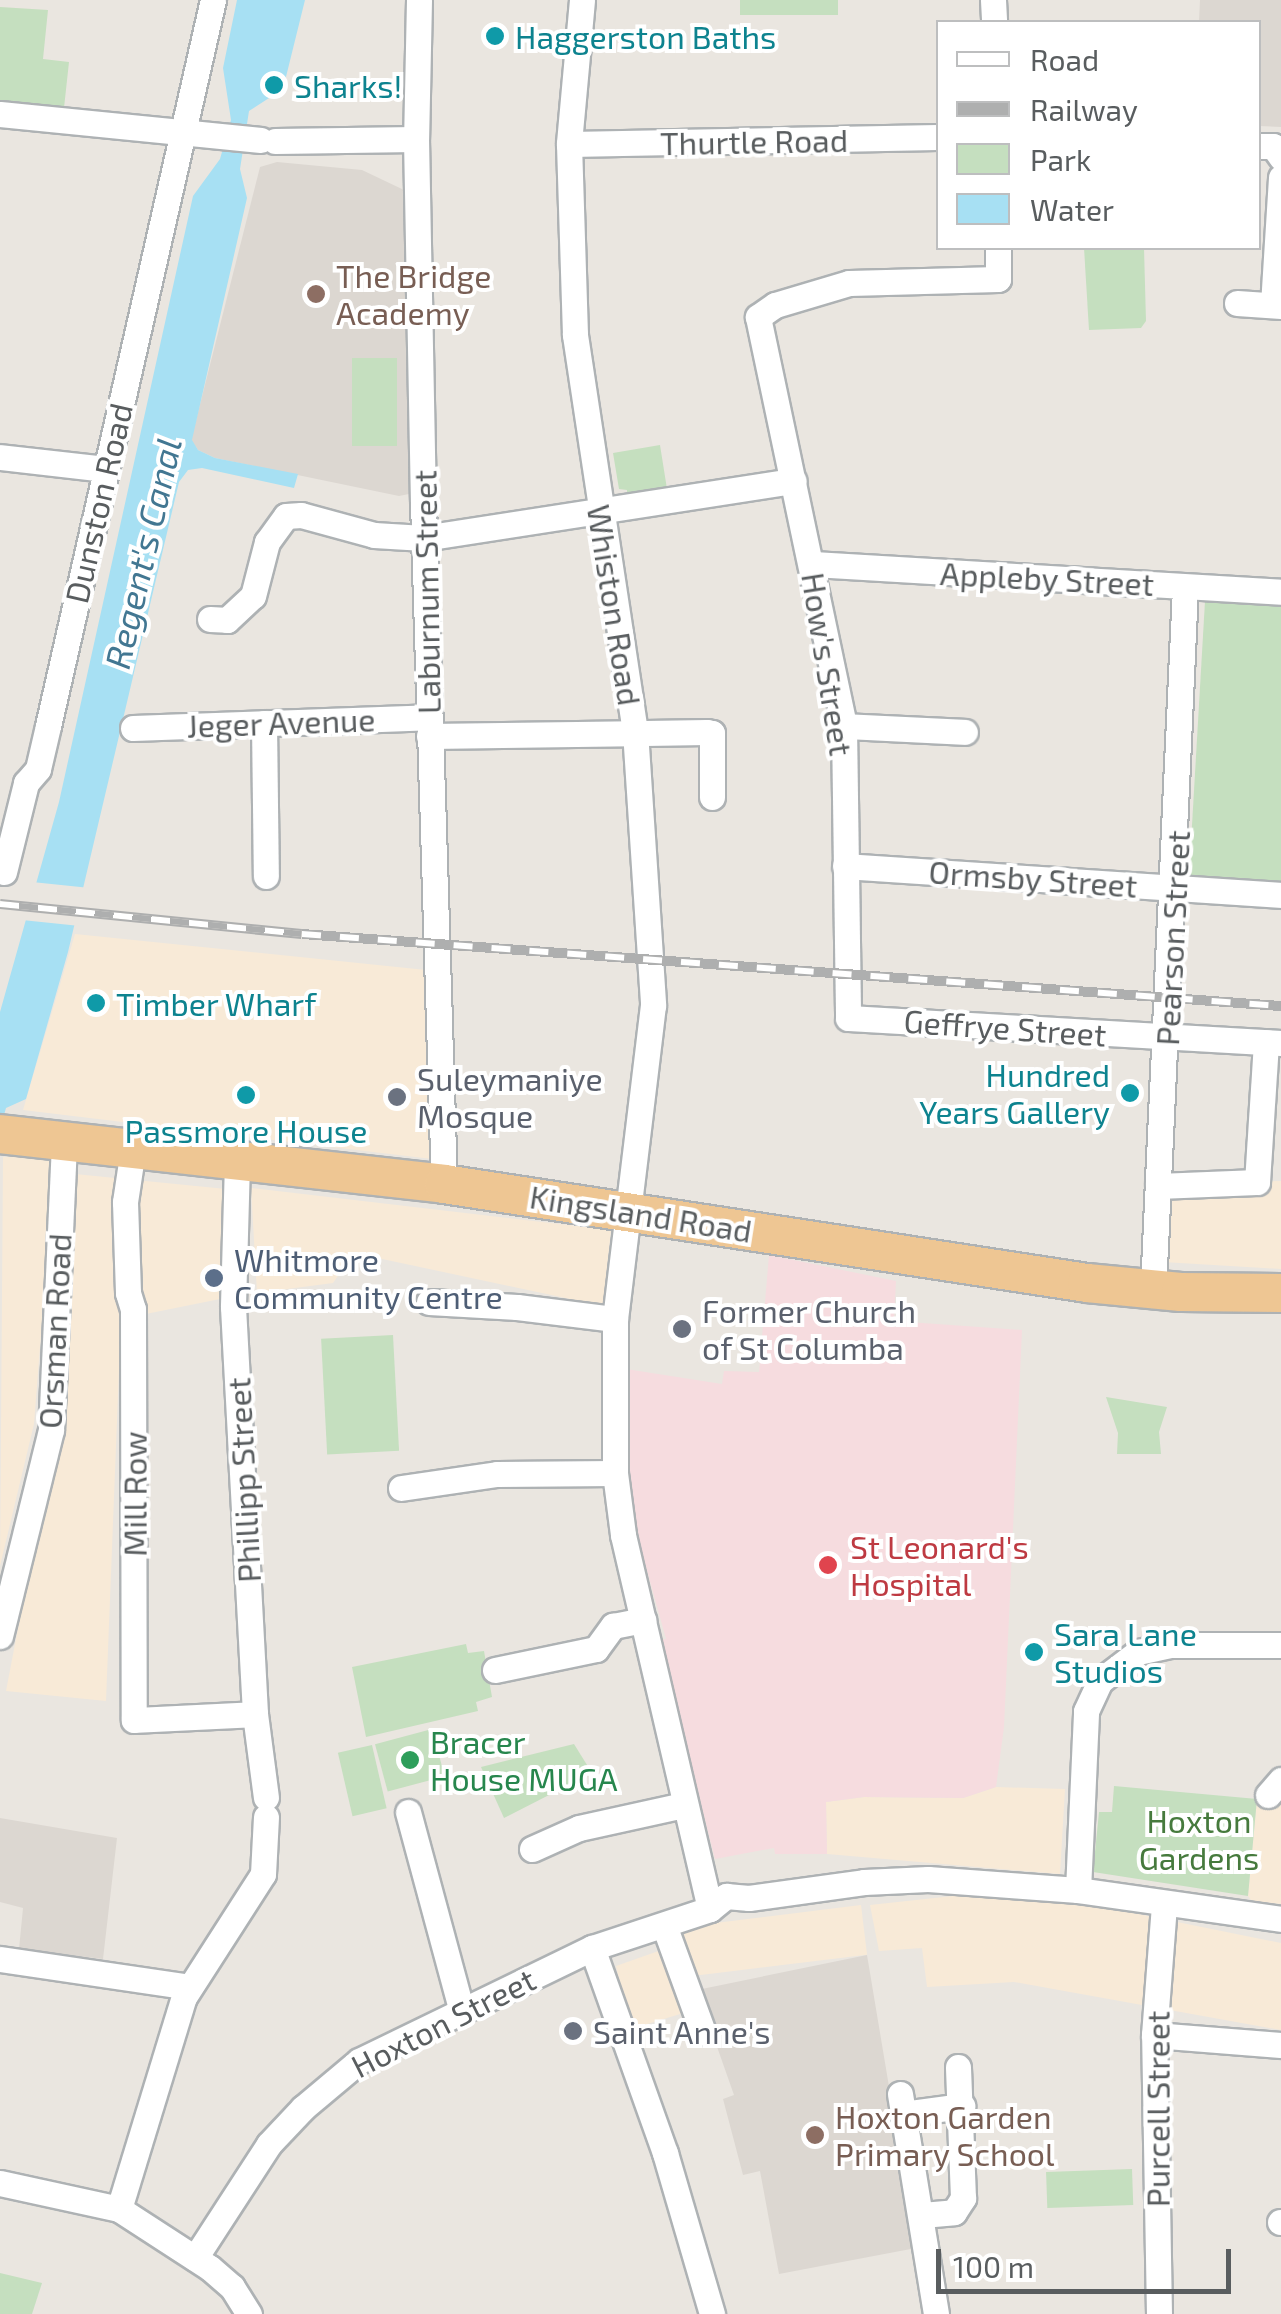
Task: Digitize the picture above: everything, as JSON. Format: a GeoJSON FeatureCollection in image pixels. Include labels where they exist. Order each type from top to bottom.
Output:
{"type":"FeatureCollection","features":[{"type":"Feature","properties":{"kind":"highway","name":"Kingsland Road"},"geometry":{"type":"LineString","coordinates":[[7,1134],[444,1184],[1154,1290],[1281,1293]]}},
{"type":"Feature","properties":{"kind":"street","name":"Dunston Road"},"geometry":{"type":"LineString","coordinates":[[4,872],[13,783],[38,769],[213,0]]}},
{"type":"Feature","properties":{"kind":"street","name":"Laburnum Street"},"geometry":{"type":"LineString","coordinates":[[419,0],[416,140],[424,538],[444,1184]]}},
{"type":"Feature","properties":{"kind":"street","name":"Whiston Road"},"geometry":{"type":"LineString","coordinates":[[582,0],[569,144],[574,335],[634,731],[653,1004],[616,1320],[616,1473],[623,1535],[710,1909]]}},
{"type":"Feature","properties":{"kind":"street"},"geometry":{"type":"LineString","coordinates":[[0,114],[268,140],[416,140]]}},
{"type":"Feature","properties":{"kind":"street","name":"Thurtle Road"},"geometry":{"type":"LineString","coordinates":[[569,144],[936,138]]}},
{"type":"Feature","properties":{"kind":"street"},"geometry":{"type":"LineString","coordinates":[[1261,146],[1273,146],[1281,157]]}},
{"type":"Feature","properties":{"kind":"street"},"geometry":{"type":"LineString","coordinates":[[1237,303],[1277,305],[1281,177]]}},
{"type":"Feature","properties":{"kind":"street","name":"How's Street"},"geometry":{"type":"LineString","coordinates":[[848,1018],[844,726],[758,317],[776,305],[849,283],[998,279],[998,250]]}},
{"type":"Feature","properties":{"kind":"street"},"geometry":{"type":"LineString","coordinates":[[0,456],[106,469]]}},
{"type":"Feature","properties":{"kind":"street"},"geometry":{"type":"LineString","coordinates":[[210,619],[226,620],[253,596],[267,542],[286,516],[301,514],[374,536],[424,538],[570,512],[601,513],[794,480]]}},
{"type":"Feature","properties":{"kind":"street","name":"Appleby Street"},"geometry":{"type":"LineString","coordinates":[[813,564],[1281,592]]}},
{"type":"Feature","properties":{"kind":"street","name":"Pearson Street"},"geometry":{"type":"LineString","coordinates":[[1154,1290],[1185,586]]}},
{"type":"Feature","properties":{"kind":"street"},"geometry":{"type":"LineString","coordinates":[[264,724],[266,876]]}},
{"type":"Feature","properties":{"kind":"street","name":"Jeger Avenue"},"geometry":{"type":"LineString","coordinates":[[133,728],[264,724],[712,733],[712,797]]}},
{"type":"Feature","properties":{"kind":"street"},"geometry":{"type":"LineString","coordinates":[[844,726],[966,732]]}},
{"type":"Feature","properties":{"kind":"street","name":"Ormsby Street"},"geometry":{"type":"LineString","coordinates":[[845,866],[1281,895]]}},
{"type":"Feature","properties":{"kind":"street","name":"Geffrye Street"},"geometry":{"type":"LineString","coordinates":[[848,1018],[1273,1043]]}},
{"type":"Feature","properties":{"kind":"street"},"geometry":{"type":"LineString","coordinates":[[1158,1186],[1257,1182],[1273,1043]]}},
{"type":"Feature","properties":{"kind":"street","name":"Orsman Road"},"geometry":{"type":"LineString","coordinates":[[0,1636],[52,1430],[64,1140]]}},
{"type":"Feature","properties":{"kind":"street","name":"Mill Row"},"geometry":{"type":"LineString","coordinates":[[133,1149],[124,1202],[128,1293],[133,1309],[134,1720],[255,1714]]}},
{"type":"Feature","properties":{"kind":"street","name":"Phillipp Street"},"geometry":{"type":"LineString","coordinates":[[118,2209],[189,1987],[263,1874],[266,1807],[255,1714],[233,1307],[236,1162]]}},
{"type":"Feature","properties":{"kind":"street"},"geometry":{"type":"LineString","coordinates":[[428,1302],[516,1307],[616,1320]]}},
{"type":"Feature","properties":{"kind":"street"},"geometry":{"type":"LineString","coordinates":[[401,1488],[497,1474],[616,1473]]}},
{"type":"Feature","properties":{"kind":"street"},"geometry":{"type":"LineString","coordinates":[[495,1670],[596,1650],[613,1626],[642,1620]]}},
{"type":"Feature","properties":{"kind":"street"},"geometry":{"type":"LineString","coordinates":[[1078,1890],[1086,1711],[1100,1681],[1138,1652],[1170,1646],[1281,1645]]}},
{"type":"Feature","properties":{"kind":"street"},"geometry":{"type":"LineString","coordinates":[[532,1849],[579,1828],[684,1804]]}},
{"type":"Feature","properties":{"kind":"street"},"geometry":{"type":"LineString","coordinates":[[408,1812],[461,2009]]}},
{"type":"Feature","properties":{"kind":"street","name":"Hoxton Street"},"geometry":{"type":"LineString","coordinates":[[196,2258],[269,2144],[303,2108],[358,2061],[592,1948],[710,1909],[733,1894],[749,1898],[864,1882],[928,1878],[1078,1890],[1281,1919]]}},
{"type":"Feature","properties":{"kind":"street","name":"Purcell Street"},"geometry":{"type":"LineString","coordinates":[[1159,2314],[1154,2035],[1164,1904]]}},
{"type":"Feature","properties":{"kind":"street"},"geometry":{"type":"LineString","coordinates":[[664,1925],[702,2032]]}},
{"type":"Feature","properties":{"kind":"street"},"geometry":{"type":"LineString","coordinates":[[592,1948],[664,2153],[712,2314]]}},
{"type":"Feature","properties":{"kind":"street"},"geometry":{"type":"LineString","coordinates":[[0,1959],[189,1987]]}},
{"type":"Feature","properties":{"kind":"street"},"geometry":{"type":"LineString","coordinates":[[1154,2035],[1281,2045]]}},
{"type":"Feature","properties":{"kind":"street"},"geometry":{"type":"LineString","coordinates":[[922,2215],[954,2212],[963,2198],[958,2067]]}},
{"type":"Feature","properties":{"kind":"street"},"geometry":{"type":"LineString","coordinates":[[936,2314],[902,2104],[962,2106]]}},
{"type":"Feature","properties":{"kind":"street"},"geometry":{"type":"LineString","coordinates":[[0,2183],[118,2209],[196,2258],[232,2286],[249,2314]]}},
{"type":"Feature","properties":{"kind":"shaded area"},"geometry":{"type":"Polygon","coordinates":[[[1200,0],[1281,0],[1281,127],[1261,126],[1261,20],[1199,20],[1200,0]]]}},
{"type":"Feature","properties":{"kind":"shaded area","name":"The Bridge Academy"},"geometry":{"type":"Polygon","coordinates":[[[277,162],[362,170],[404,190],[409,494],[399,496],[215,458],[198,450],[191,440],[260,167],[277,162]]]}},
{"type":"Feature","properties":{"kind":"shaded area"},"geometry":{"type":"Polygon","coordinates":[[[75,934],[426,970],[432,1159],[23,1110],[75,934]]]}},
{"type":"Feature","properties":{"kind":"shaded area"},"geometry":{"type":"Polygon","coordinates":[[[3,1157],[55,1157],[34,1424],[0,1566],[3,1157]]]}},
{"type":"Feature","properties":{"kind":"shaded area"},"geometry":{"type":"Polygon","coordinates":[[[65,1173],[226,1189],[225,1298],[121,1319],[106,1701],[6,1691],[56,1430],[65,1173]]]}},
{"type":"Feature","properties":{"kind":"shaded area"},"geometry":{"type":"Polygon","coordinates":[[[1281,1181],[1281,1269],[1163,1262],[1169,1184],[1281,1181]]]}},
{"type":"Feature","properties":{"kind":"shaded area"},"geometry":{"type":"Polygon","coordinates":[[[251,1188],[611,1230],[603,1306],[354,1253],[333,1283],[257,1293],[251,1188]]]}},
{"type":"Feature","properties":{"kind":"shaded area","name":"St Leonard's Hospital"},"geometry":{"type":"Polygon","coordinates":[[[769,1255],[896,1281],[894,1321],[1022,1330],[1004,1727],[996,1787],[963,1798],[864,1797],[826,1802],[827,1854],[775,1854],[774,1848],[715,1859],[659,1640],[666,1639],[636,1531],[627,1471],[626,1369],[722,1384],[724,1371],[759,1372],[769,1255]]]}},
{"type":"Feature","properties":{"kind":"shaded area"},"geometry":{"type":"Polygon","coordinates":[[[996,1787],[1065,1789],[1060,1874],[827,1854],[826,1802],[864,1797],[963,1798],[996,1787]]]}},
{"type":"Feature","properties":{"kind":"shaded area"},"geometry":{"type":"Polygon","coordinates":[[[1257,1799],[1281,1803],[1281,1904],[1252,1901],[1248,1896],[1257,1799]]]}},
{"type":"Feature","properties":{"kind":"shaded area"},"geometry":{"type":"Polygon","coordinates":[[[0,1818],[117,1838],[103,1959],[19,1949],[23,1908],[0,1902],[0,1818]]]}},
{"type":"Feature","properties":{"kind":"shaded area"},"geometry":{"type":"Polygon","coordinates":[[[953,1896],[1049,1896],[1281,1943],[1281,2030],[1014,1982],[927,1987],[922,1948],[879,1951],[870,1905],[953,1896]]]}},
{"type":"Feature","properties":{"kind":"shaded area"},"geometry":{"type":"Polygon","coordinates":[[[861,1905],[867,1955],[686,1977],[680,1927],[861,1905]]]}},
{"type":"Feature","properties":{"kind":"shaded area"},"geometry":{"type":"Polygon","coordinates":[[[667,1948],[690,2011],[631,2029],[616,1966],[667,1948]]]}},
{"type":"Feature","properties":{"kind":"shaded area","name":"Hoxton Garden Primary School"},"geometry":{"type":"Polygon","coordinates":[[[867,1955],[916,2248],[779,2274],[760,2171],[743,2175],[723,2099],[734,2095],[697,1990],[867,1955]]]}},
{"type":"Feature","properties":{"kind":"green space"},"geometry":{"type":"Polygon","coordinates":[[[740,0],[838,0],[838,15],[740,15],[740,0]]]}},
{"type":"Feature","properties":{"kind":"green space"},"geometry":{"type":"Polygon","coordinates":[[[0,7],[48,10],[43,59],[69,62],[64,108],[0,103],[0,7]]]}},
{"type":"Feature","properties":{"kind":"green space"},"geometry":{"type":"Polygon","coordinates":[[[1084,250],[1144,250],[1146,321],[1141,328],[1089,330],[1084,250]]]}},
{"type":"Feature","properties":{"kind":"green space"},"geometry":{"type":"Polygon","coordinates":[[[352,358],[397,358],[397,446],[352,446],[352,358]]]}},
{"type":"Feature","properties":{"kind":"green space"},"geometry":{"type":"Polygon","coordinates":[[[660,445],[667,489],[627,497],[627,490],[619,489],[613,453],[660,445]]]}},
{"type":"Feature","properties":{"kind":"green space"},"geometry":{"type":"Polygon","coordinates":[[[1205,601],[1281,605],[1281,884],[1189,877],[1205,601]]]}},
{"type":"Feature","properties":{"kind":"green space"},"geometry":{"type":"Polygon","coordinates":[[[393,1335],[399,1451],[327,1455],[321,1339],[393,1335]]]}},
{"type":"Feature","properties":{"kind":"green space"},"geometry":{"type":"Polygon","coordinates":[[[1106,1397],[1167,1407],[1159,1432],[1161,1454],[1117,1454],[1118,1433],[1106,1397]]]}},
{"type":"Feature","properties":{"kind":"green space"},"geometry":{"type":"Polygon","coordinates":[[[466,1644],[468,1653],[484,1651],[492,1697],[476,1702],[478,1711],[366,1737],[352,1667],[466,1644]]]}},
{"type":"Feature","properties":{"kind":"green space","name":"Bracer House MUGA"},"geometry":{"type":"Polygon","coordinates":[[[432,1729],[445,1776],[388,1792],[375,1744],[432,1729]]]}},
{"type":"Feature","properties":{"kind":"green space"},"geometry":{"type":"Polygon","coordinates":[[[574,1744],[592,1773],[504,1818],[481,1767],[574,1744]]]}},
{"type":"Feature","properties":{"kind":"green space"},"geometry":{"type":"Polygon","coordinates":[[[372,1745],[387,1808],[353,1816],[338,1753],[372,1745]]]}},
{"type":"Feature","properties":{"kind":"green space","name":"Hoxton Gardens"},"geometry":{"type":"Polygon","coordinates":[[[1114,1786],[1257,1799],[1248,1896],[1093,1872],[1099,1812],[1112,1812],[1114,1786]]]}},
{"type":"Feature","properties":{"kind":"green space"},"geometry":{"type":"Polygon","coordinates":[[[1132,2169],[1133,2205],[1047,2208],[1046,2172],[1132,2169]]]}},
{"type":"Feature","properties":{"kind":"green space"},"geometry":{"type":"Polygon","coordinates":[[[0,2273],[42,2283],[32,2314],[0,2314],[0,2273]]]}},
{"type":"Feature","properties":{"kind":"water","name":"Regent's Canal"},"geometry":{"type":"Polygon","coordinates":[[[237,0],[305,0],[283,89],[249,111],[240,169],[247,198],[192,440],[198,450],[215,458],[298,474],[294,488],[202,468],[188,470],[179,482],[68,952],[26,1099],[6,1108],[0,1129],[0,1012],[59,802],[193,196],[220,159],[231,120],[223,68],[237,0]]]}},
{"type":"Feature","properties":{"kind":"pier"},"geometry":{"type":"Polygon","coordinates":[[[32,882],[90,888],[80,926],[22,920],[32,882]]]}},
{"type":"Feature","properties":{"kind":"railway"},"geometry":{"type":"LineString","coordinates":[[0,904],[302,934],[1281,1006]]}},
{"type":"Feature","properties":{"kind":"place","name":"Haggerston Baths"},"geometry":{"type":"Point","coordinates":[495,36]}},
{"type":"Feature","properties":{"kind":"place","name":"Sharks!"},"geometry":{"type":"Point","coordinates":[274,85]}},
{"type":"Feature","properties":{"kind":"place","name":"The Bridge Academy"},"geometry":{"type":"Point","coordinates":[316,294]}},
{"type":"Feature","properties":{"kind":"place","name":"Timber Wharf"},"geometry":{"type":"Point","coordinates":[96,1003]}},
{"type":"Feature","properties":{"kind":"place","name":"Hundred Years Gallery"},"geometry":{"type":"Point","coordinates":[1130,1093]}},
{"type":"Feature","properties":{"kind":"place","name":"Passmore House"},"geometry":{"type":"Point","coordinates":[246,1095]}},
{"type":"Feature","properties":{"kind":"place","name":"Suleymaniye Mosque"},"geometry":{"type":"Point","coordinates":[397,1097]}},
{"type":"Feature","properties":{"kind":"place","name":"Whitmore Community Centre"},"geometry":{"type":"Point","coordinates":[214,1278]}},
{"type":"Feature","properties":{"kind":"place","name":"Former Church of St Columba"},"geometry":{"type":"Point","coordinates":[682,1329]}},
{"type":"Feature","properties":{"kind":"place","name":"St Leonard's Hospital"},"geometry":{"type":"Point","coordinates":[828,1565]}},
{"type":"Feature","properties":{"kind":"place","name":"Sara Lane Studios"},"geometry":{"type":"Point","coordinates":[1034,1652]}},
{"type":"Feature","properties":{"kind":"place","name":"Bracer House MUGA"},"geometry":{"type":"Point","coordinates":[410,1760]}},
{"type":"Feature","properties":{"kind":"place","name":"Saint Anne's"},"geometry":{"type":"Point","coordinates":[573,2031]}},
{"type":"Feature","properties":{"kind":"place","name":"Hoxton Garden Primary School"},"geometry":{"type":"Point","coordinates":[815,2135]}}]}
